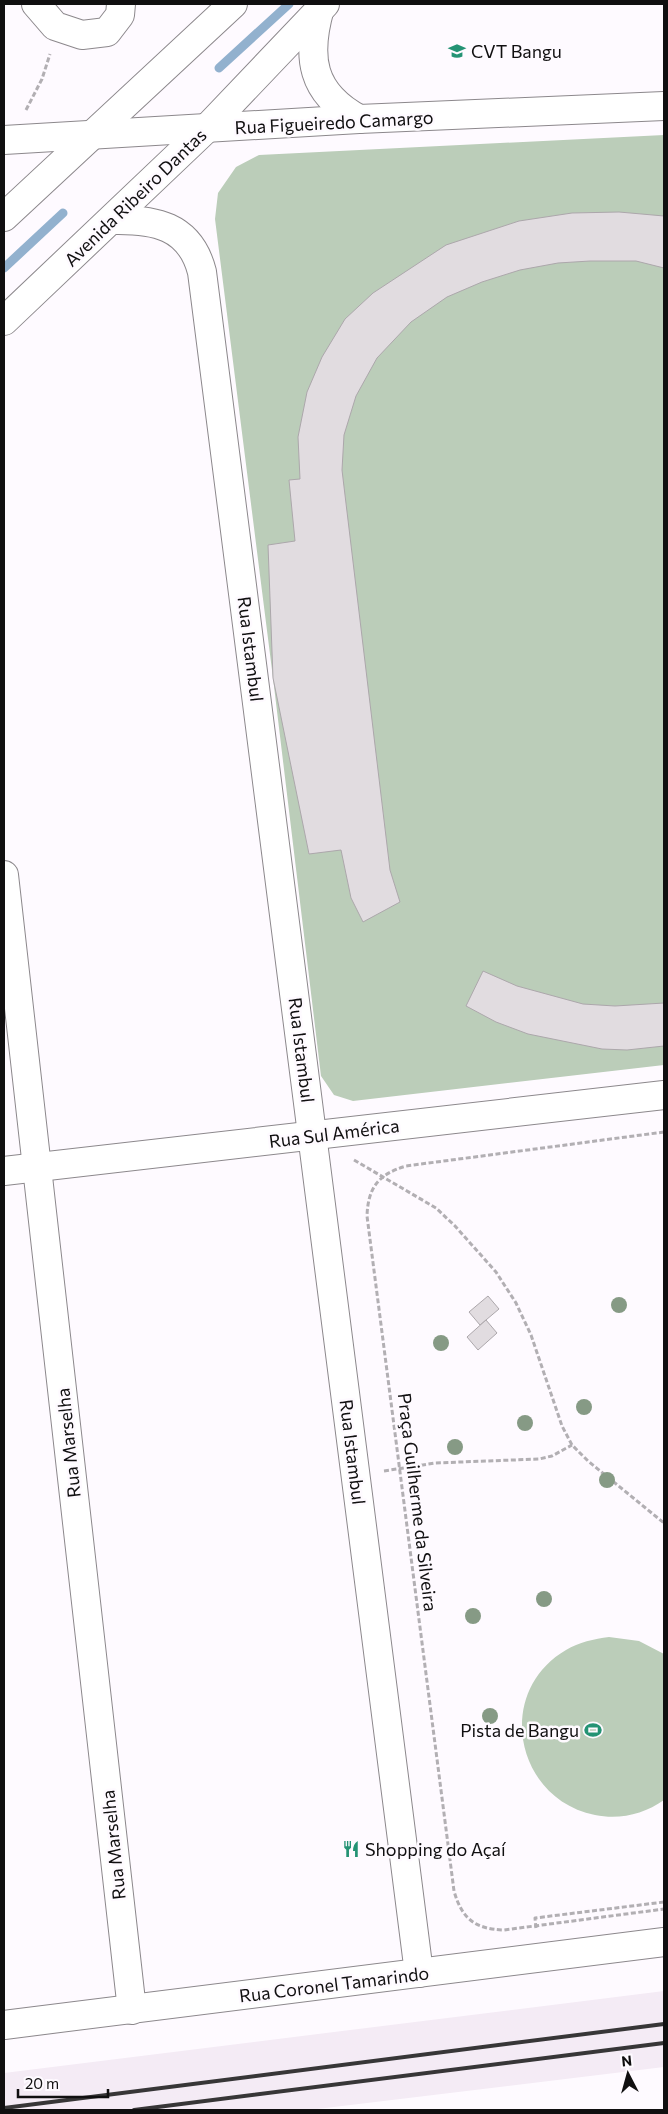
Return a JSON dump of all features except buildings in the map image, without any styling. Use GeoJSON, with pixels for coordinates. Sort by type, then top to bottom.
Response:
{"type":"FeatureCollection","features":[{"type":"Feature","properties":{"kind":"street"},"geometry":{"type":"LineString","coordinates":[[36,4],[55,26],[82,35],[108,32],[120,15],[122,4]]}},
{"type":"Feature","properties":{"kind":"street"},"geometry":{"type":"LineString","coordinates":[[4,217],[233,4]]}},
{"type":"Feature","properties":{"kind":"street"},"geometry":{"type":"LineString","coordinates":[[322,6],[314,40],[314,60],[317,77],[328,96],[346,112],[359,119]]}},
{"type":"Feature","properties":{"kind":"street","name":"Avenida Ribeiro Dantas"},"geometry":{"type":"LineString","coordinates":[[4,321],[206,129],[322,6]]}},
{"type":"Feature","properties":{"kind":"street","name":"Rua Figueiredo Camargo"},"geometry":{"type":"LineString","coordinates":[[6,140],[359,119],[664,106]]}},
{"type":"Feature","properties":{"kind":"street","name":"Rua Istambul"},"geometry":{"type":"LineString","coordinates":[[112,220],[152,222],[175,231],[196,252],[202,272],[419,1973]]}},
{"type":"Feature","properties":{"kind":"street","name":"Rua Marselha"},"geometry":{"type":"LineString","coordinates":[[4,875],[132,2010]]}},
{"type":"Feature","properties":{"kind":"street","name":"Rua Sul América"},"geometry":{"type":"LineString","coordinates":[[4,1171],[664,1095]]}},
{"type":"Feature","properties":{"kind":"street","name":"Rua Coronel Tamarindo"},"geometry":{"type":"LineString","coordinates":[[4,2025],[664,1942]]}},
{"type":"Feature","properties":{"kind":"path"},"geometry":{"type":"LineString","coordinates":[[6,140],[34,97],[42,79],[49,60],[55,26]]}},
{"type":"Feature","properties":{"kind":"path"},"geometry":{"type":"LineString","coordinates":[[382,1177],[392,1170],[406,1166],[664,1132]]}},
{"type":"Feature","properties":{"kind":"path"},"geometry":{"type":"LineString","coordinates":[[351,1158],[436,1208],[455,1226],[496,1272],[516,1303],[531,1336],[562,1426],[572,1445],[588,1462],[664,1524]]}},
{"type":"Feature","properties":{"kind":"path","name":"Praça Guilherme da Silveira"},"geometry":{"type":"LineString","coordinates":[[382,1177],[372,1188],[367,1202],[367,1216],[454,1891],[458,1904],[466,1916],[477,1924],[490,1929],[504,1930],[664,1909]]}},
{"type":"Feature","properties":{"kind":"path"},"geometry":{"type":"LineString","coordinates":[[356,1475],[435,1463],[539,1458],[552,1456],[572,1445]]}},
{"type":"Feature","properties":{"kind":"shaded area"},"geometry":{"type":"Polygon","coordinates":[[[664,1991],[664,2067],[309,2110],[4,2110],[4,2073],[664,1991]]]}},
{"type":"Feature","properties":{"kind":"green space"},"geometry":{"type":"Polygon","coordinates":[[[664,135],[664,1065],[353,1101],[334,1095],[321,1076],[215,219],[218,193],[236,167],[259,155],[664,135]]]}},
{"type":"Feature","properties":{"kind":"green space","name":"Pista de Bangu"},"geometry":{"type":"Polygon","coordinates":[[[609,1637],[639,1641],[664,1654],[664,1800],[640,1812],[614,1817],[595,1815],[568,1805],[547,1788],[532,1767],[524,1742],[522,1716],[529,1691],[543,1668],[571,1647],[587,1641],[609,1637]]]}},
{"type":"Feature","properties":{"kind":"waterway"},"geometry":{"type":"LineString","coordinates":[[219,68],[289,4]]}},
{"type":"Feature","properties":{"kind":"waterway"},"geometry":{"type":"LineString","coordinates":[[4,268],[63,213]]}},
{"type":"Feature","properties":{"kind":"railway"},"geometry":{"type":"LineString","coordinates":[[4,2108],[664,2024]]}},
{"type":"Feature","properties":{"kind":"railway"},"geometry":{"type":"LineString","coordinates":[[134,2110],[664,2043]]}},
{"type":"Feature","properties":{"kind":"place","name":"CVT Bangu"},"geometry":{"type":"Point","coordinates":[457,51]}},
{"type":"Feature","properties":{"kind":"place","name":"Pista de Bangu"},"geometry":{"type":"Point","coordinates":[593,1730]}},
{"type":"Feature","properties":{"kind":"place","name":"Shopping do Açaí"},"geometry":{"type":"Point","coordinates":[351,1849]}}]}
